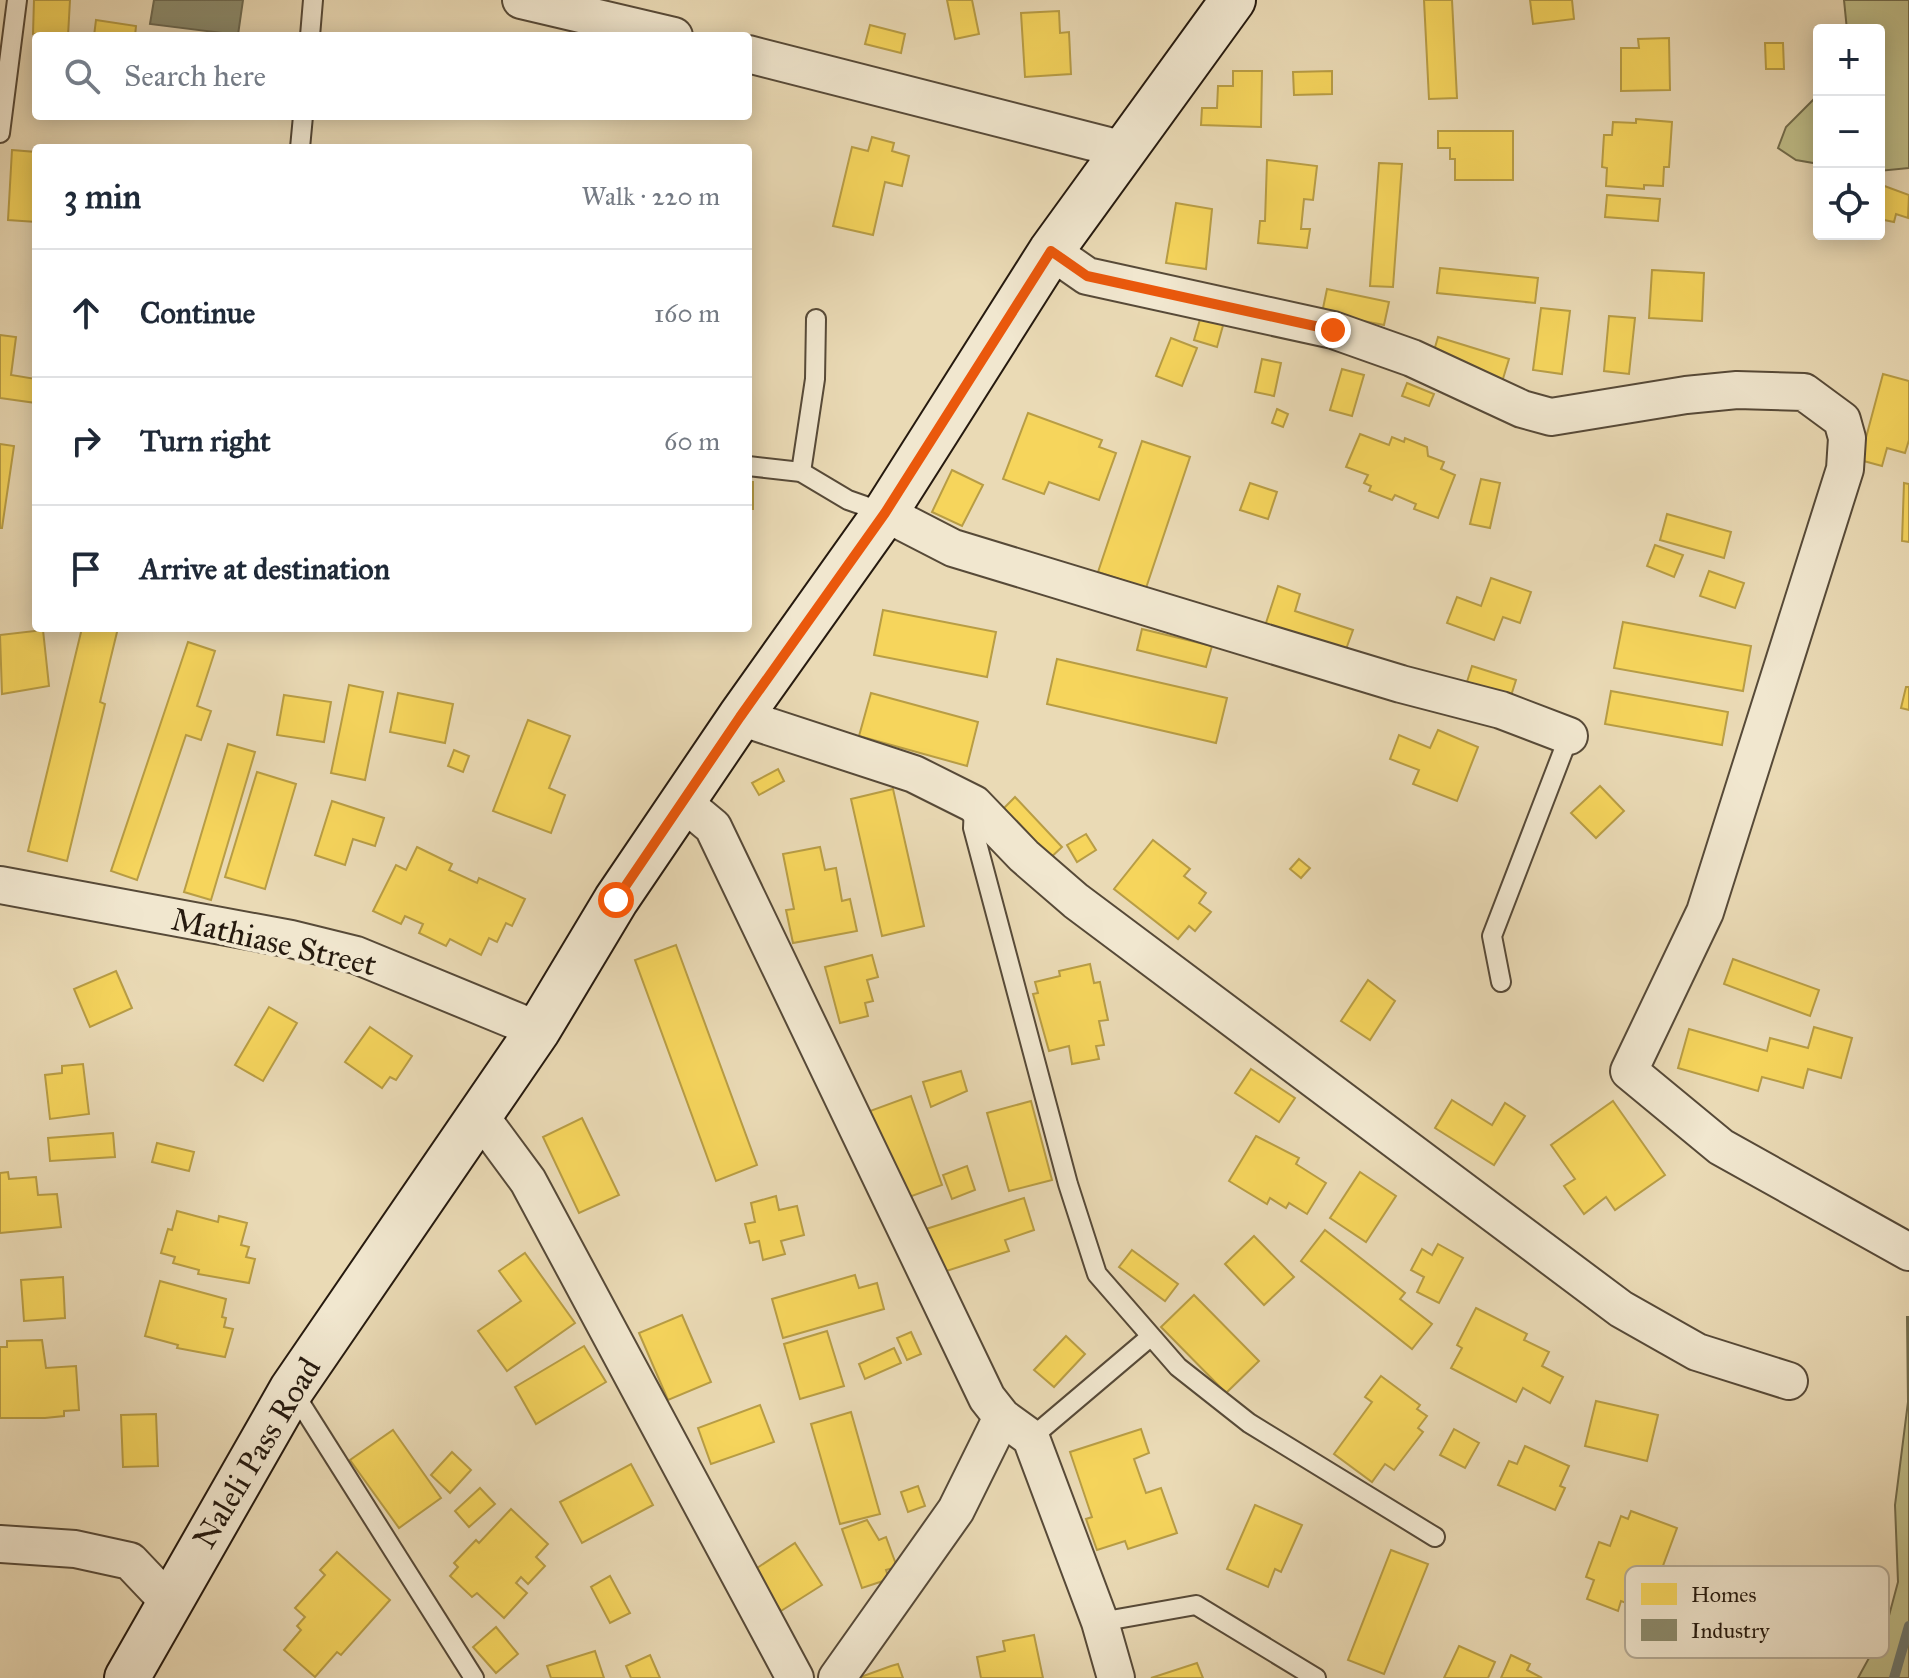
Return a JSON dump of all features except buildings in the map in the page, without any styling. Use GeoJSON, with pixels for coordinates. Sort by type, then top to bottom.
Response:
{"type":"FeatureCollection","features":[{"type":"Feature","properties":{"kind":"main road","name":"Naleli Pass Road"},"geometry":{"type":"LineString","coordinates":[[127,1678],[168,1601],[292,1389],[538,1030],[616,900],[740,717],[885,513],[1051,251],[1233,0]]}},
{"type":"Feature","properties":{"kind":"street"},"geometry":{"type":"LineString","coordinates":[[521,0],[657,32]]}},
{"type":"Feature","properties":{"kind":"street"},"geometry":{"type":"LineString","coordinates":[[752,55],[1124,150]]}},
{"type":"Feature","properties":{"kind":"street"},"geometry":{"type":"LineString","coordinates":[[1051,251],[1087,276],[1333,330],[1412,358],[1522,409],[1551,417],[1737,390],[1804,392],[1842,420],[1847,438],[1845,469],[1705,912],[1629,1071],[1721,1147],[1909,1252]]}},
{"type":"Feature","properties":{"kind":"street"},"geometry":{"type":"LineString","coordinates":[[885,513],[953,548],[1401,684],[1501,710],[1569,736]]}},
{"type":"Feature","properties":{"kind":"street"},"geometry":{"type":"LineString","coordinates":[[740,717],[914,774],[974,804],[1024,856],[1076,901],[1621,1309],[1697,1352],[1789,1381]]}},
{"type":"Feature","properties":{"kind":"street"},"geometry":{"type":"LineString","coordinates":[[683,802],[713,827],[987,1398],[1002,1417],[1031,1438],[1100,1622],[1116,1678]]}},
{"type":"Feature","properties":{"kind":"street","name":"Mathiase Street"},"geometry":{"type":"LineString","coordinates":[[0,885],[291,939],[356,955],[538,1030]]}},
{"type":"Feature","properties":{"kind":"street"},"geometry":{"type":"LineString","coordinates":[[480,1116],[528,1181],[795,1678]]}},
{"type":"Feature","properties":{"kind":"street"},"geometry":{"type":"LineString","coordinates":[[837,1678],[956,1510],[1002,1417]]}},
{"type":"Feature","properties":{"kind":"street"},"geometry":{"type":"LineString","coordinates":[[0,1544],[75,1549],[130,1561],[168,1601]]}},
{"type":"Feature","properties":{"kind":"lane"},"geometry":{"type":"LineString","coordinates":[[0,133],[17,0]]}},
{"type":"Feature","properties":{"kind":"lane"},"geometry":{"type":"LineString","coordinates":[[310,32],[313,0]]}},
{"type":"Feature","properties":{"kind":"lane"},"geometry":{"type":"LineString","coordinates":[[300,144],[303,120]]}},
{"type":"Feature","properties":{"kind":"lane"},"geometry":{"type":"LineString","coordinates":[[801,472],[815,379],[816,319]]}},
{"type":"Feature","properties":{"kind":"lane"},"geometry":{"type":"LineString","coordinates":[[752,466],[801,472],[848,500],[885,513]]}},
{"type":"Feature","properties":{"kind":"lane"},"geometry":{"type":"LineString","coordinates":[[1501,982],[1492,936],[1569,736]]}},
{"type":"Feature","properties":{"kind":"lane"},"geometry":{"type":"LineString","coordinates":[[974,804],[973,828],[1077,1214],[1097,1274],[1149,1338],[1178,1367],[1249,1423],[1435,1537]]}},
{"type":"Feature","properties":{"kind":"lane"},"geometry":{"type":"LineString","coordinates":[[1031,1438],[1149,1338]]}},
{"type":"Feature","properties":{"kind":"lane"},"geometry":{"type":"LineString","coordinates":[[292,1389],[474,1678]]}},
{"type":"Feature","properties":{"kind":"lane"},"geometry":{"type":"LineString","coordinates":[[1100,1622],[1196,1605],[1316,1678]]}},
{"type":"Feature","properties":{"kind":"shaded area"},"geometry":{"type":"Polygon","coordinates":[[[1844,0],[1909,0],[1909,168],[1885,170],[1885,24],[1846,24],[1844,0]]]}},
{"type":"Feature","properties":{"kind":"shaded area"},"geometry":{"type":"Polygon","coordinates":[[[1813,100],[1813,163],[1796,160],[1778,148],[1786,127],[1813,100]]]}},
{"type":"Feature","properties":{"kind":"shaded area"},"geometry":{"type":"Polygon","coordinates":[[[1909,1317],[1909,1678],[1858,1678],[1869,1658],[1889,1658],[1889,1616],[1898,1582],[1895,1505],[1908,1402],[1909,1317]]]}},
{"type":"Feature","properties":{"kind":"waterway"},"geometry":{"type":"LineString","coordinates":[[1894,1678],[1909,1626]]}},
{"type":"Feature","properties":{"kind":"route"},"geometry":{"type":"LineString","coordinates":[[616,900],[740,717],[885,513],[1051,251],[1087,276],[1333,330]]}}]}
